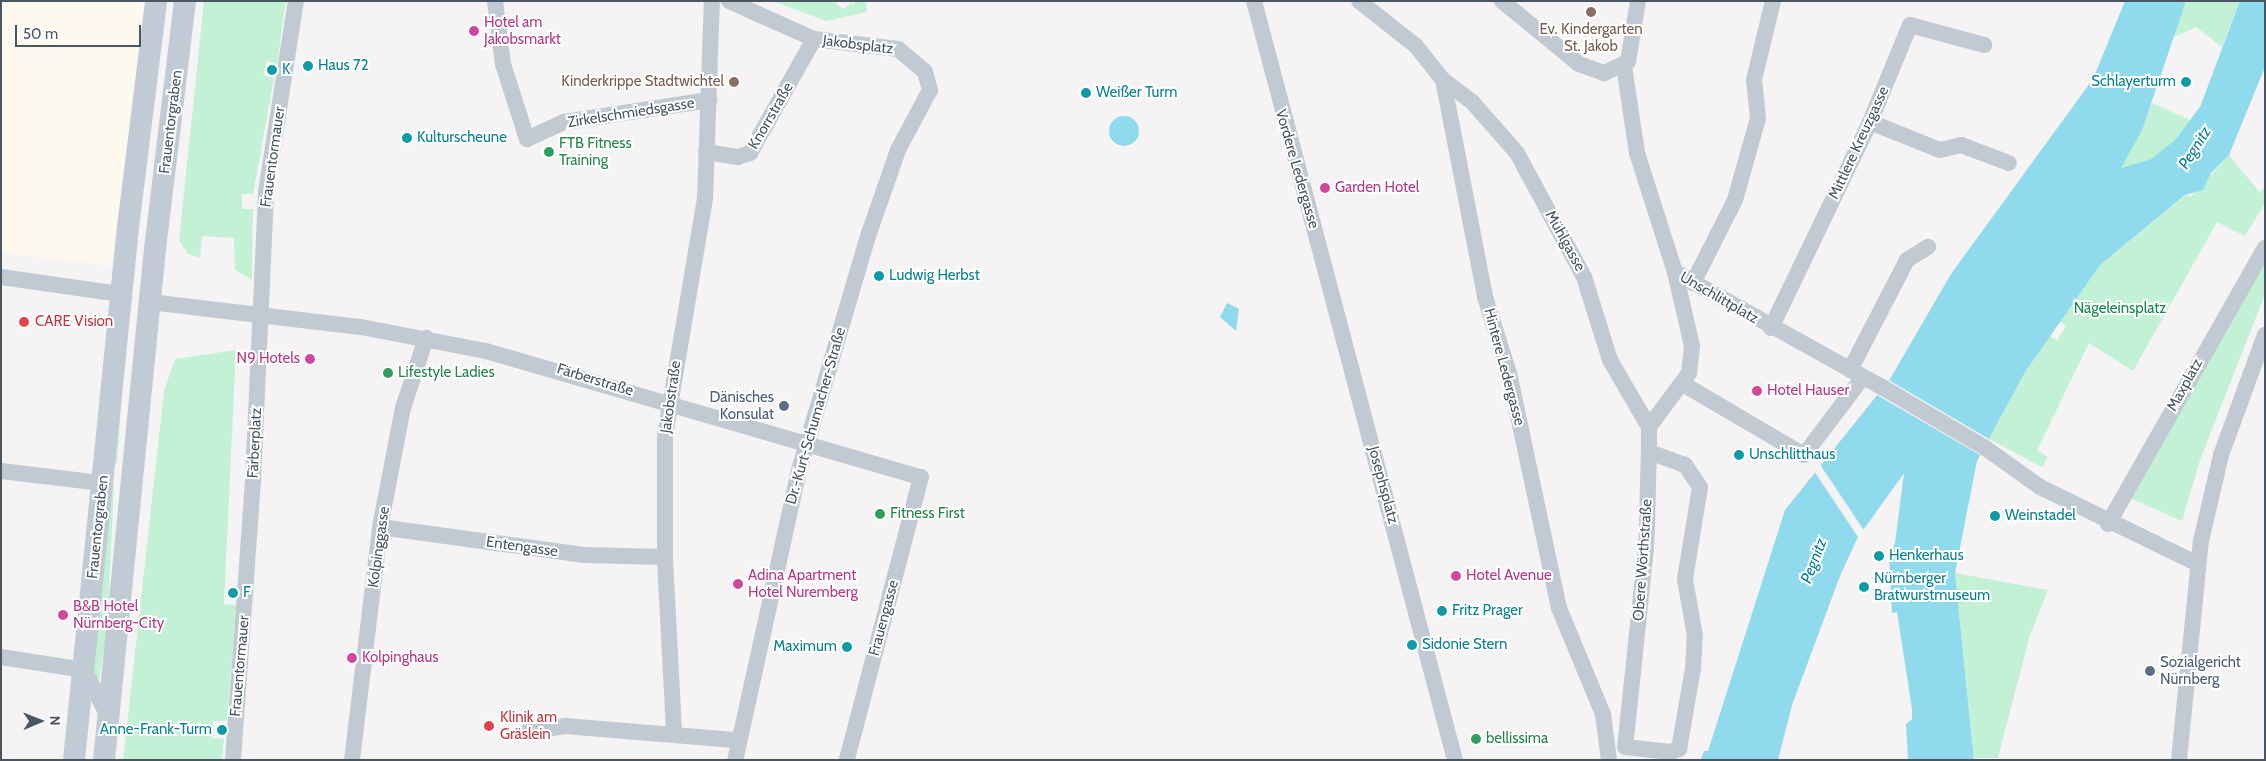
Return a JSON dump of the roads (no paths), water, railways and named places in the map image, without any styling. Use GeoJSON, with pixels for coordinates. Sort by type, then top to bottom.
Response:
{"type":"FeatureCollection","features":[{"type":"Feature","properties":{"kind":"main road","name":"Frauentorgraben"},"geometry":{"type":"LineString","coordinates":[[74,760],[121,294],[156,1]]}},
{"type":"Feature","properties":{"kind":"main road","name":"Frauentorgraben"},"geometry":{"type":"LineString","coordinates":[[104,760],[150,302],[185,1]]}},
{"type":"Feature","properties":{"kind":"main road"},"geometry":{"type":"LineString","coordinates":[[121,294],[150,302]]}},
{"type":"Feature","properties":{"kind":"street","name":"Frauentormauer"},"geometry":{"type":"LineString","coordinates":[[262,314],[266,192],[296,1]]}},
{"type":"Feature","properties":{"kind":"street","name":"Zirkelschmiedsgasse"},"geometry":{"type":"LineString","coordinates":[[495,1],[503,64],[527,139],[564,122],[709,100]]}},
{"type":"Feature","properties":{"kind":"street","name":"Jakobstraße"},"geometry":{"type":"LineString","coordinates":[[674,731],[665,557],[667,402],[706,198],[712,1]]}},
{"type":"Feature","properties":{"kind":"street","name":"Jakobsplatz"},"geometry":{"type":"LineString","coordinates":[[729,1],[814,39],[890,47],[906,53],[928,78],[926,102]]}},
{"type":"Feature","properties":{"kind":"street","name":"Vordere Ledergasse"},"geometry":{"type":"LineString","coordinates":[[1254,1],[1344,337]]}},
{"type":"Feature","properties":{"kind":"street","name":"Hintere Ledergasse"},"geometry":{"type":"LineString","coordinates":[[1359,1],[1416,46],[1443,80],[1485,297],[1508,373],[1559,608],[1602,714],[1609,760]]}},
{"type":"Feature","properties":{"kind":"street"},"geometry":{"type":"LineString","coordinates":[[1502,1],[1589,70],[1604,74],[1624,66]]}},
{"type":"Feature","properties":{"kind":"street"},"geometry":{"type":"LineString","coordinates":[[1638,1],[1634,41],[1624,66],[1637,153],[1675,272]]}},
{"type":"Feature","properties":{"kind":"street"},"geometry":{"type":"LineString","coordinates":[[1693,283],[1738,191],[1758,118],[1754,80],[1773,1]]}},
{"type":"Feature","properties":{"kind":"street","name":"Mittlere Kreuzgasse"},"geometry":{"type":"LineString","coordinates":[[1771,328],[1870,122],[1910,24],[1984,45]]}},
{"type":"Feature","properties":{"kind":"street","name":"Knorrstraße"},"geometry":{"type":"LineString","coordinates":[[706,152],[738,157],[750,153],[814,39]]}},
{"type":"Feature","properties":{"kind":"street","name":"Mühlgasse"},"geometry":{"type":"LineString","coordinates":[[1443,80],[1473,103],[1516,153],[1584,277],[1610,360],[1649,427]]}},
{"type":"Feature","properties":{"kind":"street","name":"Dr.-Kurt-Schumacher-Straße"},"geometry":{"type":"LineString","coordinates":[[735,760],[737,740],[807,443],[868,236],[898,150],[926,102]]}},
{"type":"Feature","properties":{"kind":"street"},"geometry":{"type":"LineString","coordinates":[[1870,122],[1940,150],[1961,145],[2009,163]]}},
{"type":"Feature","properties":{"kind":"street"},"geometry":{"type":"LineString","coordinates":[[1649,427],[1682,384],[1804,455],[1856,373],[1907,260],[1928,248]]}},
{"type":"Feature","properties":{"kind":"street","name":"Maxplatz"},"geometry":{"type":"LineString","coordinates":[[2108,524],[2265,248]]}},
{"type":"Feature","properties":{"kind":"street","name":"Unschlittplatz"},"geometry":{"type":"LineString","coordinates":[[1675,272],[1771,328],[1882,387],[1984,447],[2040,487],[2108,524]]}},
{"type":"Feature","properties":{"kind":"street","name":"Unschlittplatz"},"geometry":{"type":"LineString","coordinates":[[1675,272],[1692,346],[1689,373],[1682,384]]}},
{"type":"Feature","properties":{"kind":"street"},"geometry":{"type":"LineString","coordinates":[[1,277],[121,294]]}},
{"type":"Feature","properties":{"kind":"street","name":"Färberstraße"},"geometry":{"type":"LineString","coordinates":[[150,302],[262,314],[426,338],[544,365],[921,476]]}},
{"type":"Feature","properties":{"kind":"street","name":"Färberplatz"},"geometry":{"type":"LineString","coordinates":[[248,572],[262,314]]}},
{"type":"Feature","properties":{"kind":"street"},"geometry":{"type":"LineString","coordinates":[[2179,760],[2192,607],[2198,564],[2221,455],[2265,335]]}},
{"type":"Feature","properties":{"kind":"street","name":"Josephsplatz"},"geometry":{"type":"LineString","coordinates":[[1344,337],[1455,760]]}},
{"type":"Feature","properties":{"kind":"street","name":"Kolpinggasse"},"geometry":{"type":"LineString","coordinates":[[352,760],[380,527],[403,408],[426,338]]}},
{"type":"Feature","properties":{"kind":"street","name":"Obere Wörthstraße"},"geometry":{"type":"LineString","coordinates":[[1649,427],[1646,548],[1625,747],[1671,752],[1679,749],[1693,669],[1694,636],[1685,578],[1700,487],[1685,465],[1649,452]]}},
{"type":"Feature","properties":{"kind":"street"},"geometry":{"type":"LineString","coordinates":[[1,471],[102,483]]}},
{"type":"Feature","properties":{"kind":"street","name":"Frauengasse"},"geometry":{"type":"LineString","coordinates":[[847,760],[921,476]]}},
{"type":"Feature","properties":{"kind":"street"},"geometry":{"type":"LineString","coordinates":[[2108,524],[2198,564]]}},
{"type":"Feature","properties":{"kind":"street","name":"Entengasse"},"geometry":{"type":"LineString","coordinates":[[380,527],[584,555],[665,557]]}},
{"type":"Feature","properties":{"kind":"street","name":"Frauentormauer"},"geometry":{"type":"LineString","coordinates":[[233,760],[248,572]]}},
{"type":"Feature","properties":{"kind":"street"},"geometry":{"type":"LineString","coordinates":[[1,657],[84,670],[108,716]]}},
{"type":"Feature","properties":{"kind":"street"},"geometry":{"type":"LineString","coordinates":[[524,733],[565,726],[674,731],[737,740]]}},
{"type":"Feature","properties":{"kind":"water","name":"Pegnitz"},"geometry":{"type":"Polygon","coordinates":[[[2125,1],[2186,1],[2142,130],[2121,168],[2151,159],[2175,140],[2200,107],[2240,1],[2265,1],[2265,67],[2229,155],[2211,173],[2203,190],[2185,195],[2100,265],[2025,372],[1977,461],[1955,573],[1974,760],[1908,759],[1906,724],[1912,719],[1912,709],[1897,612],[1892,613],[1889,556],[1895,543],[1904,473],[1857,539],[1840,576],[1792,705],[1778,760],[1701,760],[1704,751],[1708,751],[1785,510],[1890,379],[1951,274],[2093,79],[2125,1]]]}},
{"type":"Feature","properties":{"kind":"water"},"geometry":{"type":"Polygon","coordinates":[[[1124,116],[1135,120],[1139,131],[1135,142],[1124,146],[1113,142],[1109,131],[1113,120],[1124,116]]]}},
{"type":"Feature","properties":{"kind":"water"},"geometry":{"type":"Polygon","coordinates":[[[1227,303],[1239,309],[1236,331],[1220,317],[1227,303]]]}},
{"type":"Feature","properties":{"kind":"place","name":"Ev. Kindergarten St. Jakob"},"geometry":{"type":"Point","coordinates":[1591,12]}},
{"type":"Feature","properties":{"kind":"place","name":"Hotel am Jakobsmarkt"},"geometry":{"type":"Point","coordinates":[474,31]}},
{"type":"Feature","properties":{"kind":"place","name":"Haus 72"},"geometry":{"type":"Point","coordinates":[308,66]}},
{"type":"Feature","properties":{"kind":"place","name":"K"},"geometry":{"type":"Point","coordinates":[272,70]}},
{"type":"Feature","properties":{"kind":"place","name":"Kinderkrippe Stadtwichtel"},"geometry":{"type":"Point","coordinates":[734,82]}},
{"type":"Feature","properties":{"kind":"place","name":"Schlayerturm"},"geometry":{"type":"Point","coordinates":[2186,82]}},
{"type":"Feature","properties":{"kind":"place","name":"Weißer Turm"},"geometry":{"type":"Point","coordinates":[1086,93]}},
{"type":"Feature","properties":{"kind":"place","name":"Kulturscheune"},"geometry":{"type":"Point","coordinates":[407,138]}},
{"type":"Feature","properties":{"kind":"place","name":"FTB Fitness Training"},"geometry":{"type":"Point","coordinates":[549,152]}},
{"type":"Feature","properties":{"kind":"place","name":"Garden Hotel"},"geometry":{"type":"Point","coordinates":[1325,188]}},
{"type":"Feature","properties":{"kind":"place","name":"Ludwig Herbst"},"geometry":{"type":"Point","coordinates":[879,276]}},
{"type":"Feature","properties":{"kind":"place","name":"CARE Vision"},"geometry":{"type":"Point","coordinates":[24,322]}},
{"type":"Feature","properties":{"kind":"place","name":"N9 Hotels"},"geometry":{"type":"Point","coordinates":[310,359]}},
{"type":"Feature","properties":{"kind":"place","name":"Lifestyle Ladies"},"geometry":{"type":"Point","coordinates":[388,373]}},
{"type":"Feature","properties":{"kind":"place","name":"Hotel Hauser"},"geometry":{"type":"Point","coordinates":[1757,391]}},
{"type":"Feature","properties":{"kind":"place","name":"Dänisches Konsulat"},"geometry":{"type":"Point","coordinates":[784,406]}},
{"type":"Feature","properties":{"kind":"place","name":"Unschlitthaus"},"geometry":{"type":"Point","coordinates":[1739,455]}},
{"type":"Feature","properties":{"kind":"place","name":"Fitness First"},"geometry":{"type":"Point","coordinates":[880,514]}},
{"type":"Feature","properties":{"kind":"place","name":"Weinstadel"},"geometry":{"type":"Point","coordinates":[1995,516]}},
{"type":"Feature","properties":{"kind":"place","name":"Henkerhaus"},"geometry":{"type":"Point","coordinates":[1879,556]}},
{"type":"Feature","properties":{"kind":"place","name":"Hotel Avenue"},"geometry":{"type":"Point","coordinates":[1456,576]}},
{"type":"Feature","properties":{"kind":"place","name":"Adina Apartment Hotel Nuremberg"},"geometry":{"type":"Point","coordinates":[738,584]}},
{"type":"Feature","properties":{"kind":"place","name":"Nürnberger Bratwurstmuseum"},"geometry":{"type":"Point","coordinates":[1864,587]}},
{"type":"Feature","properties":{"kind":"place","name":"F"},"geometry":{"type":"Point","coordinates":[233,593]}},
{"type":"Feature","properties":{"kind":"place","name":"Fritz Prager"},"geometry":{"type":"Point","coordinates":[1442,611]}},
{"type":"Feature","properties":{"kind":"place","name":"B&B Hotel Nürnberg-City"},"geometry":{"type":"Point","coordinates":[63,615]}},
{"type":"Feature","properties":{"kind":"place","name":"Sidonie Stern"},"geometry":{"type":"Point","coordinates":[1412,645]}},
{"type":"Feature","properties":{"kind":"place","name":"Maximum"},"geometry":{"type":"Point","coordinates":[847,647]}},
{"type":"Feature","properties":{"kind":"place","name":"Kolpinghaus"},"geometry":{"type":"Point","coordinates":[352,658]}},
{"type":"Feature","properties":{"kind":"place","name":"Sozialgericht Nürnberg"},"geometry":{"type":"Point","coordinates":[2150,671]}},
{"type":"Feature","properties":{"kind":"place","name":"Klinik am Gräslein"},"geometry":{"type":"Point","coordinates":[489,726]}},
{"type":"Feature","properties":{"kind":"place","name":"Anne-Frank-Turm"},"geometry":{"type":"Point","coordinates":[222,730]}},
{"type":"Feature","properties":{"kind":"place","name":"bellissima"},"geometry":{"type":"Point","coordinates":[1476,739]}},
{"type":"Feature","properties":{"kind":"park label","name":"Nägeleinsplatz"},"geometry":{"type":"Point","coordinates":[2120,309]}}]}
